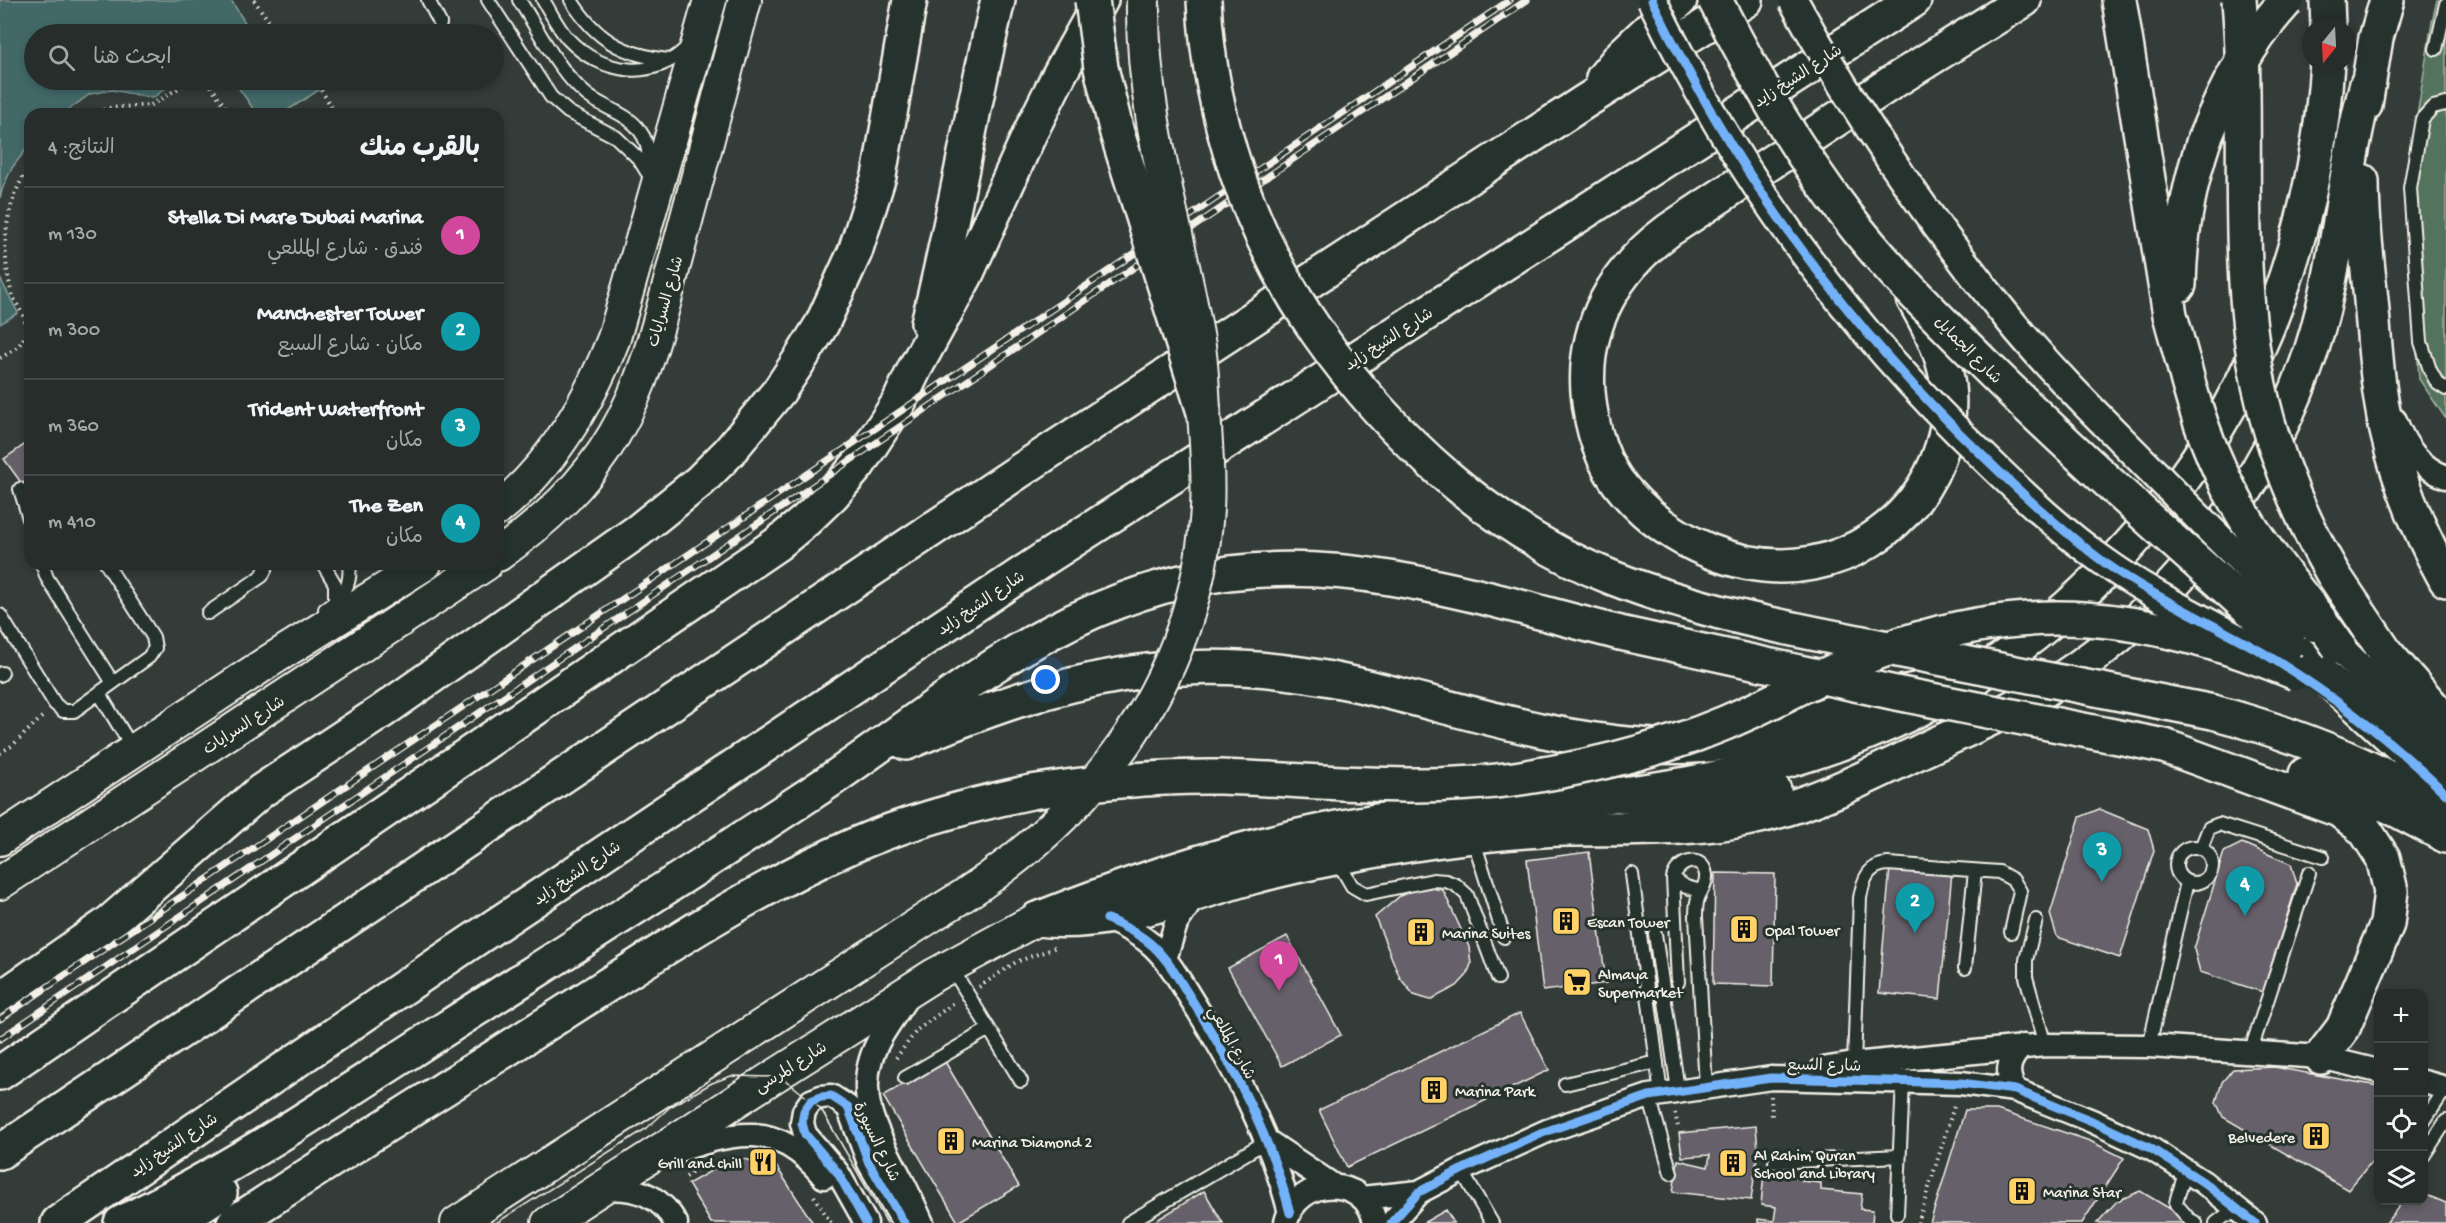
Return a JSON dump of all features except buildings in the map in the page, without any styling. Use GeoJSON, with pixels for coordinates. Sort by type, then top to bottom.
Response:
{"type":"FeatureCollection","features":[{"type":"Feature","properties":{"kind":"main road","name":"شارع السرايات"},"geometry":{"type":"LineString","coordinates":[[504,551],[528,534],[561,504],[589,472],[614,435],[634,397],[661,315],[745,0]]}},
{"type":"Feature","properties":{"kind":"main road"},"geometry":{"type":"LineString","coordinates":[[0,999],[109,923],[261,791],[381,712],[638,531],[693,487],[728,453],[773,399],[801,358],[826,315],[855,252],[879,176],[910,0]]}},
{"type":"Feature","properties":{"kind":"main road"},"geometry":{"type":"LineString","coordinates":[[915,368],[941,268],[998,0]]}},
{"type":"Feature","properties":{"kind":"main road"},"geometry":{"type":"LineString","coordinates":[[1092,0],[1101,68],[1117,133],[1204,412]]}},
{"type":"Feature","properties":{"kind":"main road"},"geometry":{"type":"LineString","coordinates":[[0,1073],[777,544],[813,513],[858,465],[899,402],[915,368],[961,286],[1009,177],[1059,75],[1101,0]]}},
{"type":"Feature","properties":{"kind":"main road"},"geometry":{"type":"LineString","coordinates":[[457,1223],[999,873],[1058,822],[1110,765],[1153,700],[1179,640],[1197,577],[1207,511],[1208,445],[1204,387],[1197,336],[1154,128],[1146,68],[1143,0]]}},
{"type":"Feature","properties":{"kind":"main road"},"geometry":{"type":"LineString","coordinates":[[1204,0],[1208,43],[1220,114],[1246,197],[1284,279],[1332,354],[1390,423],[1456,484],[1492,511],[1559,552],[1610,577],[1699,607],[1796,630],[2213,712],[2262,725],[2327,749],[2399,783],[2446,812]]}},
{"type":"Feature","properties":{"kind":"main road"},"geometry":{"type":"LineString","coordinates":[[1584,102],[1622,55],[1680,0]]}},
{"type":"Feature","properties":{"kind":"main road","name":"شارع الجمايل"},"geometry":{"type":"LineString","coordinates":[[1715,0],[1769,99],[1819,179],[1869,244],[1908,289],[2059,439],[2292,658],[2446,787]]}},
{"type":"Feature","properties":{"kind":"main road"},"geometry":{"type":"LineString","coordinates":[[0,1152],[1021,470],[1584,102],[1746,0]]}},
{"type":"Feature","properties":{"kind":"main road","name":"شارع الشيخ زايد"},"geometry":{"type":"LineString","coordinates":[[58,1223],[454,953],[1035,566],[1914,0]]}},
{"type":"Feature","properties":{"kind":"main road"},"geometry":{"type":"LineString","coordinates":[[1908,289],[1931,330],[1944,367],[1948,405],[1943,444],[1929,481],[1905,512],[1875,537],[1840,556],[1812,564],[1751,563],[1694,545],[1668,530],[1645,512],[1625,491],[1609,466],[1597,439],[1590,410],[1588,381],[1590,351],[1597,322],[1609,295],[1625,270],[1645,248],[1892,83],[2024,0]]}},
{"type":"Feature","properties":{"kind":"main road"},"geometry":{"type":"LineString","coordinates":[[2119,0],[2170,315],[2193,401],[2209,448],[2236,503],[2339,647]]}},
{"type":"Feature","properties":{"kind":"main road"},"geometry":{"type":"LineString","coordinates":[[2238,0],[2247,295],[2259,384],[2272,434],[2292,492],[2313,539],[2333,574],[2386,653],[2446,722]]}},
{"type":"Feature","properties":{"kind":"main road"},"geometry":{"type":"LineString","coordinates":[[2183,362],[2179,259],[2187,199],[2194,169],[2229,84],[2260,32],[2287,0]]}},
{"type":"Feature","properties":{"kind":"main road"},"geometry":{"type":"LineString","coordinates":[[2327,0],[2328,18]]}},
{"type":"Feature","properties":{"kind":"main road"},"geometry":{"type":"LineString","coordinates":[[1037,919],[1072,922],[1107,919],[1254,877],[1409,845],[1472,836],[1518,831],[1648,829],[1717,824],[1751,818],[1849,787],[2010,709],[2055,683],[2097,654],[2136,622],[2172,586],[2206,548],[2263,463],[2305,369],[2316,337],[2333,271],[2354,135],[2387,0]]}},
{"type":"Feature","properties":{"kind":"main road"},"geometry":{"type":"LineString","coordinates":[[504,503],[534,475],[559,444],[600,375],[614,338],[707,14]]}},
{"type":"Feature","properties":{"kind":"main road"},"geometry":{"type":"LineString","coordinates":[[1037,919],[1145,879],[1300,836],[1418,815],[1620,795],[1707,780],[1830,748],[1904,718],[1973,680],[2038,634],[2096,581],[2177,488],[2224,418],[2243,381],[2276,304],[2302,225],[2320,143],[2326,72]]}},
{"type":"Feature","properties":{"kind":"main road"},"geometry":{"type":"LineString","coordinates":[[2367,84],[2362,154],[2363,212],[2378,373],[2387,430],[2399,474],[2420,528],[2446,580]]}},
{"type":"Feature","properties":{"kind":"main road"},"geometry":{"type":"LineString","coordinates":[[121,1223],[178,1194],[240,1158],[407,1053],[817,790],[910,722],[1018,649],[1051,630],[1119,600],[1191,580],[1236,572],[1302,568],[1376,574],[1620,633],[1891,692],[2164,746],[2221,752],[2320,778],[2390,806],[2446,836]]}},
{"type":"Feature","properties":{"kind":"main road"},"geometry":{"type":"LineString","coordinates":[[1,838],[271,660],[349,603],[412,570]]}},
{"type":"Feature","properties":{"kind":"main road","name":"شارع السرايات"},"geometry":{"type":"LineString","coordinates":[[0,883],[477,570]]}},
{"type":"Feature","properties":{"kind":"main road"},"geometry":{"type":"LineString","coordinates":[[349,603],[381,632]]}},
{"type":"Feature","properties":{"kind":"main road"},"geometry":{"type":"LineString","coordinates":[[234,1223],[594,994],[731,910],[812,865],[897,829],[975,805],[1031,792],[1112,781],[1170,777],[1423,786],[1478,783],[1541,775],[1634,754],[1694,735],[1753,711],[1814,678],[1878,652],[1970,625],[2015,619],[2096,618],[2153,627],[2231,648],[2292,658]]}},
{"type":"Feature","properties":{"kind":"main road"},"geometry":{"type":"LineString","coordinates":[[817,790],[906,743],[1000,706],[1097,677],[1171,667],[1208,666],[1282,671],[1349,683],[1563,735],[1640,745],[1674,746],[1719,743],[1774,732],[1865,702],[1914,690],[1973,680]]}},
{"type":"Feature","properties":{"kind":"main road"},"geometry":{"type":"LineString","coordinates":[[2164,746],[2338,810],[2365,830],[2383,858],[2391,891],[2387,924],[2343,1028],[2321,1057]]}},
{"type":"Feature","properties":{"kind":"main road"},"geometry":{"type":"LineString","coordinates":[[1620,795],[1671,800],[1735,798],[1885,768]]}},
{"type":"Feature","properties":{"kind":"main road","name":"شارع المرسى"},"geometry":{"type":"LineString","coordinates":[[548,1223],[604,1189],[773,1077],[950,966],[1037,919]]}},
{"type":"Feature","properties":{"kind":"main road"},"geometry":{"type":"LineString","coordinates":[[174,1223],[296,1143],[371,1085],[407,1053]]}},
{"type":"Feature","properties":{"kind":"street"},"geometry":{"type":"LineString","coordinates":[[1652,0],[1692,78],[1757,187],[1832,290],[1914,387],[2005,477],[2105,562],[2133,582],[2292,658],[2391,743],[2446,794]]}},
{"type":"Feature","properties":{"kind":"street"},"geometry":{"type":"LineString","coordinates":[[1793,0],[1839,81],[1894,166],[2008,319],[2080,398],[2241,560],[2339,647],[2446,755]]}},
{"type":"Feature","properties":{"kind":"street"},"geometry":{"type":"LineString","coordinates":[[2378,373],[2405,443],[2418,460],[2435,473],[2446,477]]}},
{"type":"Feature","properties":{"kind":"street"},"geometry":{"type":"LineString","coordinates":[[1165,959],[1176,924],[1196,894]]}},
{"type":"Feature","properties":{"kind":"street","name":"شارع المللعي"},"geometry":{"type":"LineString","coordinates":[[1107,919],[1139,935],[1165,959],[1223,1050],[1276,1164],[1288,1218]]}},
{"type":"Feature","properties":{"kind":"street","name":"شارع السيورة"},"geometry":{"type":"LineString","coordinates":[[911,991],[871,1059],[867,1082],[867,1102],[872,1123],[922,1223]]}},
{"type":"Feature","properties":{"kind":"street"},"geometry":{"type":"LineString","coordinates":[[1771,1078],[1854,1064],[2045,1045],[2148,1046],[2321,1057],[2374,1070]]}},
{"type":"Feature","properties":{"kind":"street"},"geometry":{"type":"LineString","coordinates":[[2015,1090],[2010,1081],[2010,1061],[2023,1046]]}},
{"type":"Feature","properties":{"kind":"street","name":"شارع السبع"},"geometry":{"type":"LineString","coordinates":[[1390,1223],[1419,1192],[1547,1131],[1663,1094],[1771,1078],[1961,1083],[2015,1090],[2092,1121],[2150,1148],[2184,1169],[2249,1218]]}},
{"type":"Feature","properties":{"kind":"street"},"geometry":{"type":"LineString","coordinates":[[2428,1083],[2446,1088]]}},
{"type":"Feature","properties":{"kind":"street","name":"شارع السيورة"},"geometry":{"type":"LineString","coordinates":[[866,1223],[838,1173],[805,1134],[802,1123],[804,1111],[811,1101],[820,1096],[831,1096],[848,1107],[869,1163],[904,1223]]}},
{"type":"Feature","properties":{"kind":"street"},"geometry":{"type":"LineString","coordinates":[[643,1162],[719,1137],[741,1134],[778,1140],[794,1148],[811,1161],[828,1181],[855,1223]]}},
{"type":"Feature","properties":{"kind":"street"},"geometry":{"type":"LineString","coordinates":[[1267,1141],[1334,1186]]}},
{"type":"Feature","properties":{"kind":"street"},"geometry":{"type":"LineString","coordinates":[[1288,1218],[1297,1201],[1308,1192],[1320,1187],[1334,1186],[1344,1188],[1362,1198],[1369,1207],[1375,1223]]}},
{"type":"Feature","properties":{"kind":"street"},"geometry":{"type":"LineString","coordinates":[[604,1189],[622,1187],[639,1191],[656,1199],[671,1214],[676,1223]]}},
{"type":"Feature","properties":{"kind":"street","name":"شارع السبع"},"geometry":{"type":"LineString","coordinates":[[1362,1198],[1419,1192]]}},
{"type":"Feature","properties":{"kind":"lane"},"geometry":{"type":"LineString","coordinates":[[428,0],[440,24]]}},
{"type":"Feature","properties":{"kind":"lane"},"geometry":{"type":"LineString","coordinates":[[519,0],[572,80],[586,95],[632,122],[641,131],[647,145],[649,160],[639,216],[638,257]]}},
{"type":"Feature","properties":{"kind":"lane"},"geometry":{"type":"LineString","coordinates":[[543,0],[566,37],[583,53],[604,65],[627,71],[650,69],[670,60],[689,46],[707,14]]}},
{"type":"Feature","properties":{"kind":"lane"},"geometry":{"type":"LineString","coordinates":[[571,0],[584,21],[602,37],[623,50],[647,57],[670,60]]}},
{"type":"Feature","properties":{"kind":"lane"},"geometry":{"type":"LineString","coordinates":[[2436,49],[2446,4]]}},
{"type":"Feature","properties":{"kind":"lane"},"geometry":{"type":"LineString","coordinates":[[488,6],[500,24]]}},
{"type":"Feature","properties":{"kind":"lane"},"geometry":{"type":"LineString","coordinates":[[504,29],[551,97],[568,112],[616,137],[639,159],[647,172]]}},
{"type":"Feature","properties":{"kind":"lane"},"geometry":{"type":"LineString","coordinates":[[2446,104],[2433,107],[2422,119],[2410,188],[2421,342],[2430,370],[2437,382],[2446,389]]}},
{"type":"Feature","properties":{"kind":"lane"},"geometry":{"type":"LineString","coordinates":[[20,489],[24,502]]}},
{"type":"Feature","properties":{"kind":"lane"},"geometry":{"type":"LineString","coordinates":[[44,570],[113,683]]}},
{"type":"Feature","properties":{"kind":"lane"},"geometry":{"type":"LineString","coordinates":[[0,615],[56,704],[63,711],[74,711],[149,657],[155,648],[155,642],[110,570]]}},
{"type":"Feature","properties":{"kind":"lane"},"geometry":{"type":"LineString","coordinates":[[208,613],[262,576],[265,570]]}},
{"type":"Feature","properties":{"kind":"lane"},"geometry":{"type":"LineString","coordinates":[[327,570],[349,603]]}},
{"type":"Feature","properties":{"kind":"lane"},"geometry":{"type":"LineString","coordinates":[[349,570],[349,584],[344,594],[349,603]]}},
{"type":"Feature","properties":{"kind":"lane"},"geometry":{"type":"LineString","coordinates":[[317,614],[349,603]]}},
{"type":"Feature","properties":{"kind":"lane"},"geometry":{"type":"LineString","coordinates":[[271,660],[298,628]]}},
{"type":"Feature","properties":{"kind":"lane"},"geometry":{"type":"LineString","coordinates":[[99,693],[134,749]]}},
{"type":"Feature","properties":{"kind":"lane"},"geometry":{"type":"LineString","coordinates":[[2201,848],[2209,828],[2219,824],[2323,857]]}},
{"type":"Feature","properties":{"kind":"lane"},"geometry":{"type":"LineString","coordinates":[[1472,836],[1504,937]]}},
{"type":"Feature","properties":{"kind":"lane"},"geometry":{"type":"LineString","coordinates":[[2187,848],[2201,848],[2211,858],[2211,872],[2201,882],[2187,882],[2177,872],[2177,858],[2187,848]]}},
{"type":"Feature","properties":{"kind":"lane"},"geometry":{"type":"LineString","coordinates":[[1337,859],[1352,886],[1366,894],[1433,880],[1456,885],[1467,895],[1498,978]]}},
{"type":"Feature","properties":{"kind":"lane"},"geometry":{"type":"LineString","coordinates":[[1678,982],[1673,878],[1676,870],[1684,863],[1694,862],[1699,864],[1706,873],[1706,880],[1696,907],[1706,1086]]}},
{"type":"Feature","properties":{"kind":"lane"},"geometry":{"type":"LineString","coordinates":[[1854,1064],[1860,898],[1868,873],[1874,867],[1888,864],[1999,872],[2017,886],[2019,900],[2011,932]]}},
{"type":"Feature","properties":{"kind":"lane"},"geometry":{"type":"LineString","coordinates":[[1965,968],[1976,871]]}},
{"type":"Feature","properties":{"kind":"lane"},"geometry":{"type":"LineString","coordinates":[[2250,1053],[2309,873]]}},
{"type":"Feature","properties":{"kind":"lane"},"geometry":{"type":"LineString","coordinates":[[1632,874],[1663,1094]]}},
{"type":"Feature","properties":{"kind":"lane"},"geometry":{"type":"LineString","coordinates":[[1673,878],[1686,887],[1701,891]]}},
{"type":"Feature","properties":{"kind":"lane"},"geometry":{"type":"LineString","coordinates":[[2148,1046],[2187,882]]}},
{"type":"Feature","properties":{"kind":"lane"},"geometry":{"type":"LineString","coordinates":[[2036,920],[2026,960],[2026,977],[2045,1045]]}},
{"type":"Feature","properties":{"kind":"lane"},"geometry":{"type":"LineString","coordinates":[[1655,934],[1663,1094],[1671,1173]]}},
{"type":"Feature","properties":{"kind":"lane"},"geometry":{"type":"LineString","coordinates":[[950,966],[1021,1081]]}},
{"type":"Feature","properties":{"kind":"lane"},"geometry":{"type":"LineString","coordinates":[[904,1078],[989,1029]]}},
{"type":"Feature","properties":{"kind":"lane"},"geometry":{"type":"LineString","coordinates":[[1565,1084],[1657,1062]]}},
{"type":"Feature","properties":{"kind":"lane"},"geometry":{"type":"LineString","coordinates":[[1897,1214],[1903,1081]]}},
{"type":"Feature","properties":{"kind":"lane"},"geometry":{"type":"LineString","coordinates":[[2428,1115],[2446,1088]]}},
{"type":"Feature","properties":{"kind":"lane"},"geometry":{"type":"LineString","coordinates":[[2427,1151],[2446,1121]]}},
{"type":"Feature","properties":{"kind":"lane"},"geometry":{"type":"LineString","coordinates":[[1128,1223],[1267,1141]]}},
{"type":"Feature","properties":{"kind":"lane"},"geometry":{"type":"LineString","coordinates":[[1776,1162],[1899,1156]]}},
{"type":"Feature","properties":{"kind":"lane"},"geometry":{"type":"LineString","coordinates":[[2184,1169],[2185,1178],[2176,1204],[2189,1219],[2196,1223]]}},
{"type":"Feature","properties":{"kind":"lane"},"geometry":{"type":"LineString","coordinates":[[1461,1170],[1492,1223]]}},
{"type":"Feature","properties":{"kind":"lane"},"geometry":{"type":"LineString","coordinates":[[2216,1223],[2225,1216],[2249,1218]]}},
{"type":"Feature","properties":{"kind":"path"},"geometry":{"type":"LineString","coordinates":[[254,0],[263,15],[275,24]]}},
{"type":"Feature","properties":{"kind":"path"},"geometry":{"type":"LineString","coordinates":[[108,108],[151,105],[176,90]]}},
{"type":"Feature","properties":{"kind":"path"},"geometry":{"type":"LineString","coordinates":[[214,90],[226,108]]}},
{"type":"Feature","properties":{"kind":"path"},"geometry":{"type":"LineString","coordinates":[[321,90],[332,108]]}},
{"type":"Feature","properties":{"kind":"path"},"geometry":{"type":"LineString","coordinates":[[24,176],[10,201],[4,224],[2,248],[5,272],[24,322]]}},
{"type":"Feature","properties":{"kind":"path"},"geometry":{"type":"LineString","coordinates":[[0,358],[20,345],[24,338]]}},
{"type":"Feature","properties":{"kind":"path"},"geometry":{"type":"LineString","coordinates":[[0,753],[12,745],[56,704]]}},
{"type":"Feature","properties":{"kind":"path"},"geometry":{"type":"LineString","coordinates":[[978,987],[1016,962],[1058,946]]}},
{"type":"Feature","properties":{"kind":"path"},"geometry":{"type":"LineString","coordinates":[[893,1065],[906,1042],[917,1030],[959,999]]}},
{"type":"Feature","properties":{"kind":"path"},"geometry":{"type":"LineString","coordinates":[[1918,1223],[1961,1083]]}},
{"type":"Feature","properties":{"kind":"path"},"geometry":{"type":"LineString","coordinates":[[686,1177],[712,1160]]}},
{"type":"Feature","properties":{"kind":"path"},"geometry":{"type":"LineString","coordinates":[[809,1187],[831,1223]]}},
{"type":"Feature","properties":{"kind":"green space"},"geometry":{"type":"Polygon","coordinates":[[[2437,0],[2446,0],[2446,419],[2419,379],[2407,179],[2437,0]]]}},
{"type":"Feature","properties":{"kind":"water"},"geometry":{"type":"Polygon","coordinates":[[[0,0],[231,0],[246,24],[24,24],[24,90],[112,90],[90,94],[71,108],[24,108],[24,152],[12,168],[0,198],[0,0]]]}},
{"type":"Feature","properties":{"kind":"water"},"geometry":{"type":"Polygon","coordinates":[[[112,90],[163,90],[153,98],[112,90]]]}},
{"type":"Feature","properties":{"kind":"water"},"geometry":{"type":"Polygon","coordinates":[[[240,90],[319,90],[291,108],[253,108],[240,90]]]}},
{"type":"Feature","properties":{"kind":"water"},"geometry":{"type":"Polygon","coordinates":[[[0,278],[18,313],[0,324],[0,278]]]}},
{"type":"Feature","properties":{"kind":"tram line"},"geometry":{"type":"LineString","coordinates":[[496,1223],[647,1128],[670,1107],[712,1083],[731,1076],[773,1077],[788,1082],[821,1109],[887,1223]]}},
{"type":"Feature","properties":{"kind":"railway"},"geometry":{"type":"LineString","coordinates":[[0,1019],[1510,0]]}},
{"type":"Feature","properties":{"kind":"railway"},"geometry":{"type":"LineString","coordinates":[[0,1039],[1527,0]]}},
{"type":"Feature","properties":{"kind":"cycle path"},"geometry":{"type":"LineString","coordinates":[[1652,0],[1719,125],[1797,244],[1840,300],[1934,407],[2028,498],[2105,563],[2164,599],[2265,654],[2313,685],[2382,737],[2446,794]]}},
{"type":"Feature","properties":{"kind":"cycle path"},"geometry":{"type":"LineString","coordinates":[[1107,919],[1148,942],[1165,959],[1180,980],[1250,1103],[1273,1157],[1290,1213]]}},
{"type":"Feature","properties":{"kind":"cycle path"},"geometry":{"type":"LineString","coordinates":[[1391,1223],[1419,1192],[1547,1131],[1649,1096],[1771,1078],[1961,1083],[2015,1090],[2092,1121],[2150,1148],[2203,1182],[2255,1223]]}},
{"type":"Feature","properties":{"kind":"cycle path"},"geometry":{"type":"LineString","coordinates":[[866,1223],[838,1173],[805,1134],[802,1123],[804,1111],[811,1101],[831,1096],[848,1107],[869,1163],[904,1223]]}},
{"type":"Feature","properties":{"kind":"place","name":"Trident Waterfront"},"geometry":{"type":"Point","coordinates":[2102,882]}},
{"type":"Feature","properties":{"kind":"place","name":"The Zen"},"geometry":{"type":"Point","coordinates":[2245,916]}},
{"type":"Feature","properties":{"kind":"place","name":"Escan Tower"},"geometry":{"type":"Point","coordinates":[1566,921]}},
{"type":"Feature","properties":{"kind":"place","name":"Opal Tower"},"geometry":{"type":"Point","coordinates":[1744,929]}},
{"type":"Feature","properties":{"kind":"place","name":"Marina Suites"},"geometry":{"type":"Point","coordinates":[1421,932]}},
{"type":"Feature","properties":{"kind":"place","name":"Manchester Tower"},"geometry":{"type":"Point","coordinates":[1915,933]}},
{"type":"Feature","properties":{"kind":"place","name":"Almaya Supermarket"},"geometry":{"type":"Point","coordinates":[1577,982]}},
{"type":"Feature","properties":{"kind":"place","name":"Stella Di Mare Dubai Marina"},"geometry":{"type":"Point","coordinates":[1279,991]}},
{"type":"Feature","properties":{"kind":"place","name":"Marina Park"},"geometry":{"type":"Point","coordinates":[1434,1090]}},
{"type":"Feature","properties":{"kind":"place","name":"Belvedere"},"geometry":{"type":"Point","coordinates":[2316,1136]}},
{"type":"Feature","properties":{"kind":"place","name":"Marina Diamond 2"},"geometry":{"type":"Point","coordinates":[951,1141]}},
{"type":"Feature","properties":{"kind":"place","name":"Grill and chill"},"geometry":{"type":"Point","coordinates":[763,1162]}},
{"type":"Feature","properties":{"kind":"place","name":"Al Rahim Quran School and Library"},"geometry":{"type":"Point","coordinates":[1733,1163]}},
{"type":"Feature","properties":{"kind":"place","name":"Marina Star"},"geometry":{"type":"Point","coordinates":[2022,1191]}}]}
